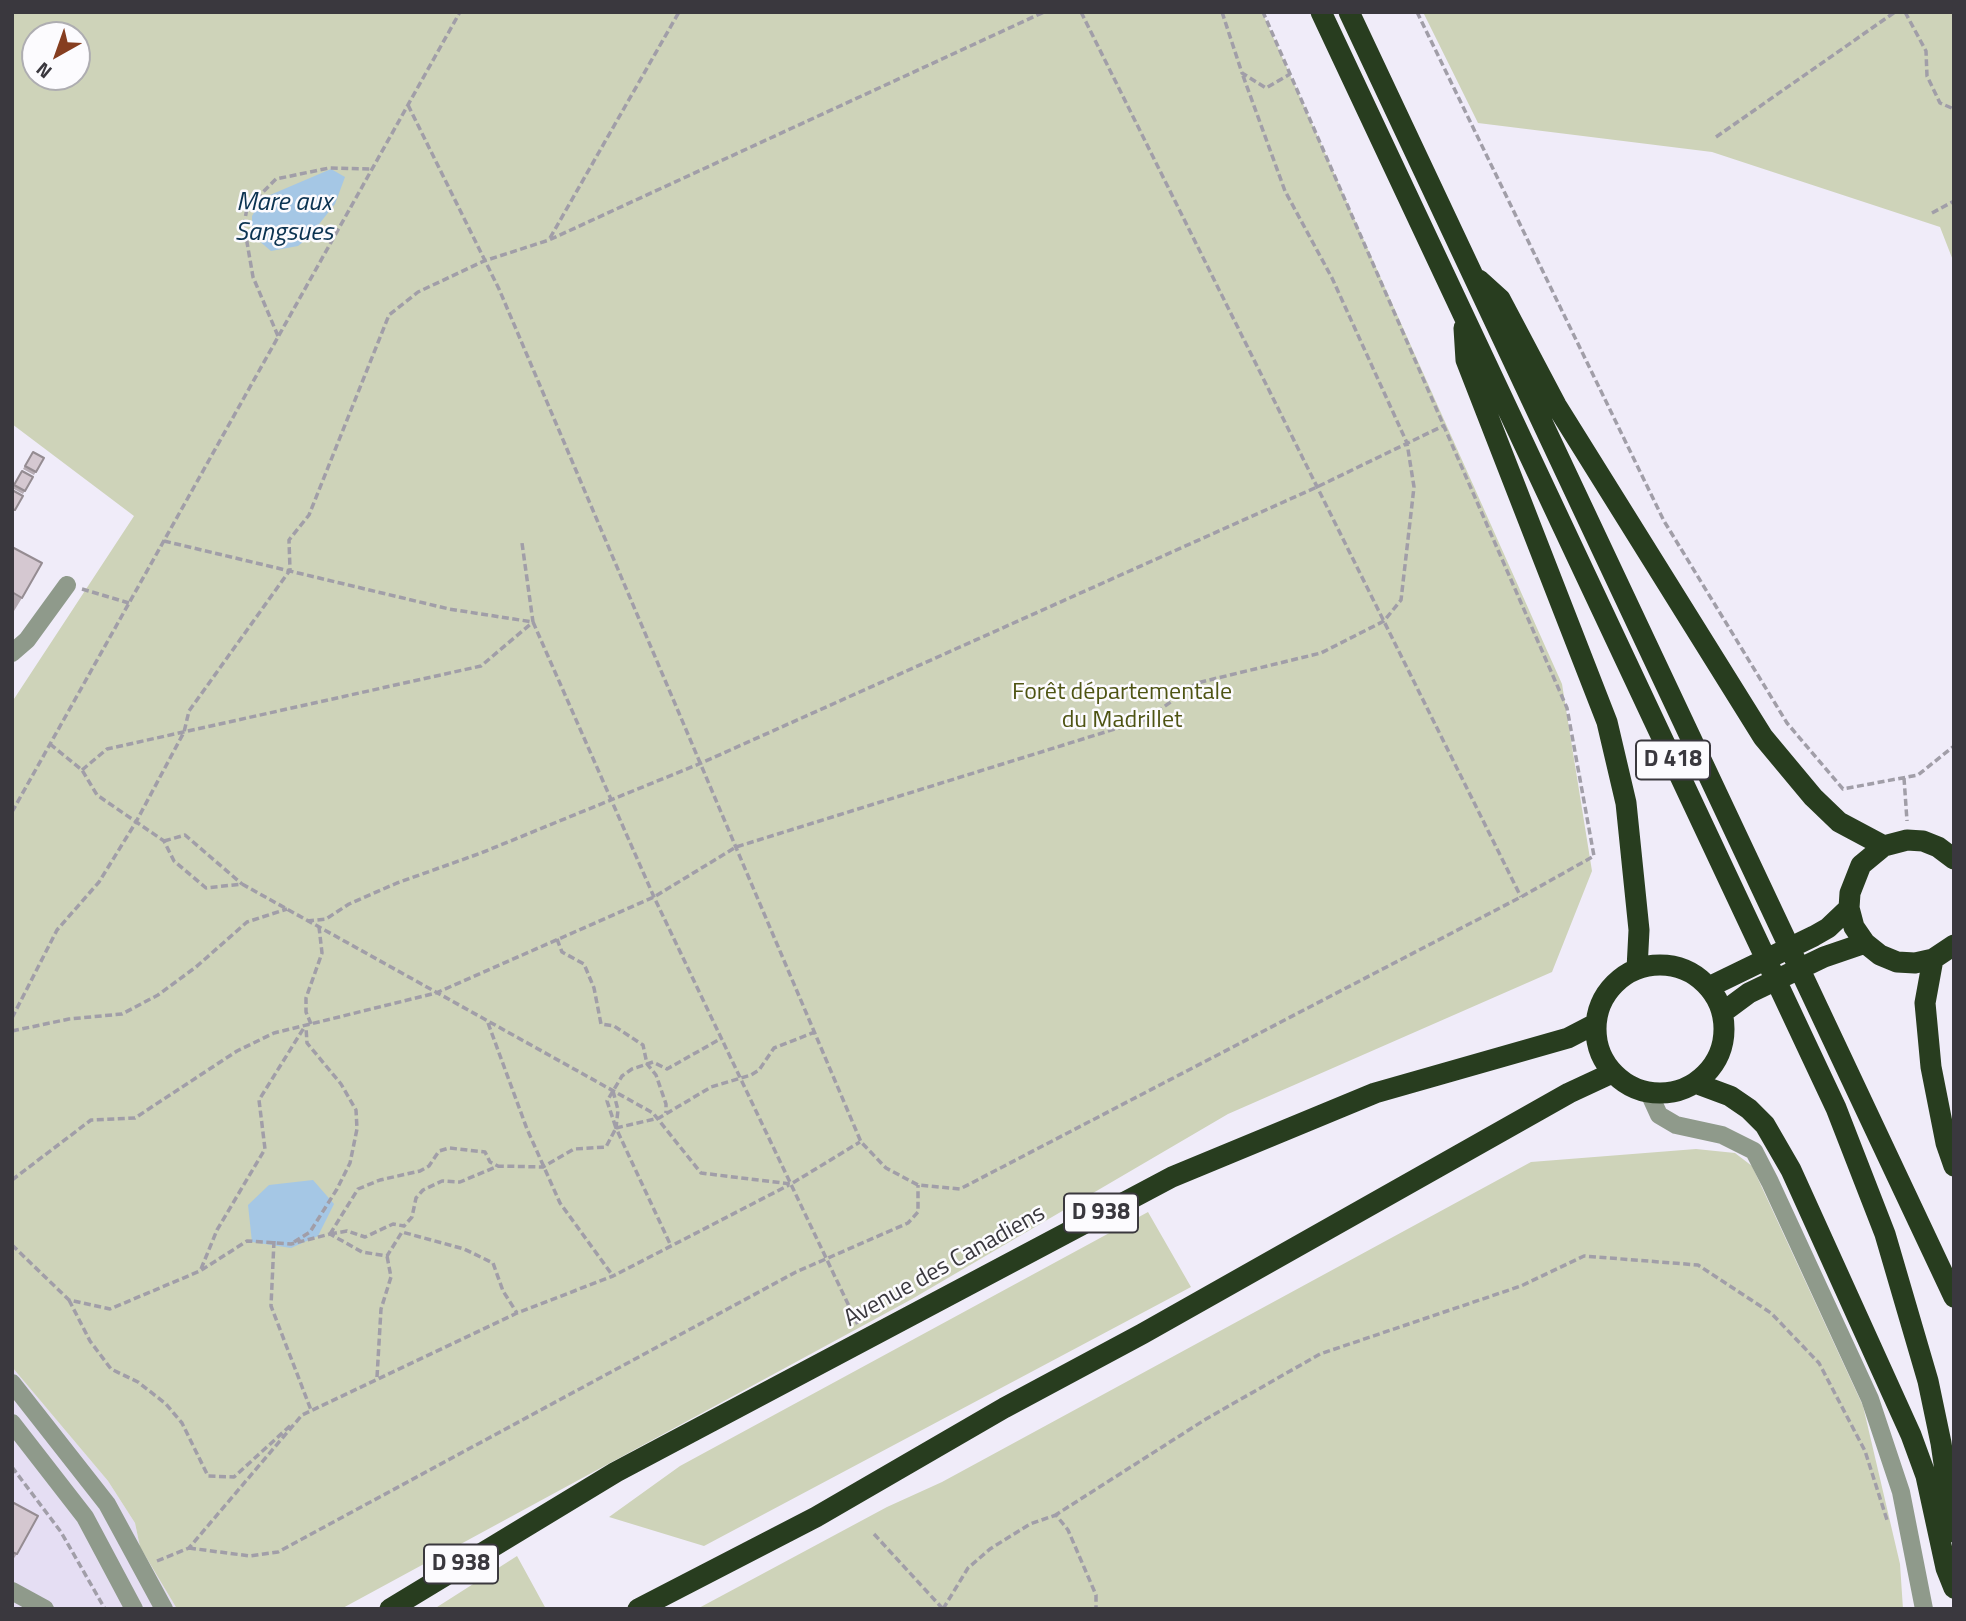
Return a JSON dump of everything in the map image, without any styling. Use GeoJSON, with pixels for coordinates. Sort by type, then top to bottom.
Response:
{"type":"FeatureCollection","features":[{"type":"Feature","properties":{"kind":"highway","name":"D 418"},"geometry":{"type":"LineString","coordinates":[[1321,12],[1836,1108],[1885,1234],[1927,1381],[1941,1443],[1954,1532]]}},
{"type":"Feature","properties":{"kind":"highway","name":"D 418"},"geometry":{"type":"LineString","coordinates":[[1349,12],[1954,1297]]}},
{"type":"Feature","properties":{"kind":"highway"},"geometry":{"type":"LineString","coordinates":[[1471,273],[1500,299],[1556,405],[1763,737],[1813,797],[1839,822],[1884,846]]}},
{"type":"Feature","properties":{"kind":"highway"},"geometry":{"type":"LineString","coordinates":[[1462,312],[1466,360],[1607,722],[1626,803],[1639,930],[1637,969]]}},
{"type":"Feature","properties":{"kind":"highway"},"geometry":{"type":"LineString","coordinates":[[1953,856],[1930,844],[1907,840],[1884,846],[1871,854],[1857,872],[1850,892],[1849,908],[1854,927],[1865,943],[1880,955],[1897,962],[1915,963],[1933,959],[1954,945]]}},
{"type":"Feature","properties":{"kind":"highway"},"geometry":{"type":"LineString","coordinates":[[1709,988],[1828,928],[1849,908]]}},
{"type":"Feature","properties":{"kind":"highway"},"geometry":{"type":"LineString","coordinates":[[1722,1013],[1749,993],[1824,957],[1865,943]]}},
{"type":"Feature","properties":{"kind":"highway"},"geometry":{"type":"LineString","coordinates":[[1933,959],[1925,1003],[1931,1068],[1946,1143],[1954,1166]]}},
{"type":"Feature","properties":{"kind":"highway"},"geometry":{"type":"LineString","coordinates":[[1657,965],[1676,967],[1694,975],[1709,988],[1722,1013],[1724,1033],[1720,1053],[1710,1070],[1695,1083],[1673,1092],[1649,1093],[1629,1086],[1612,1073],[1599,1050],[1595,1024],[1608,990],[1621,977],[1637,969],[1657,965]]}},
{"type":"Feature","properties":{"kind":"highway","name":"Avenue des Canadiens"},"geometry":{"type":"LineString","coordinates":[[390,1609],[616,1472],[1172,1177],[1375,1093],[1569,1038],[1595,1024]]}},
{"type":"Feature","properties":{"kind":"highway"},"geometry":{"type":"LineString","coordinates":[[638,1609],[816,1517],[1004,1408],[1142,1334],[1569,1093],[1612,1073]]}},
{"type":"Feature","properties":{"kind":"highway"},"geometry":{"type":"LineString","coordinates":[[1695,1083],[1730,1096],[1749,1109],[1765,1125],[1791,1170],[1911,1435],[1926,1475],[1946,1568],[1954,1588]]}},
{"type":"Feature","properties":{"kind":"street"},"geometry":{"type":"LineString","coordinates":[[12,653],[27,640],[67,585]]}},
{"type":"Feature","properties":{"kind":"street"},"geometry":{"type":"LineString","coordinates":[[1649,1093],[1659,1115],[1676,1125],[1722,1135],[1754,1152],[1770,1182],[1870,1399],[1901,1492],[1924,1609]]}},
{"type":"Feature","properties":{"kind":"street"},"geometry":{"type":"LineString","coordinates":[[12,1383],[107,1504],[164,1609]]}},
{"type":"Feature","properties":{"kind":"street"},"geometry":{"type":"LineString","coordinates":[[12,1423],[85,1517],[134,1609]]}},
{"type":"Feature","properties":{"kind":"street"},"geometry":{"type":"LineString","coordinates":[[12,1591],[45,1609]]}},
{"type":"Feature","properties":{"kind":"path"},"geometry":{"type":"LineString","coordinates":[[12,812],[460,12]]}},
{"type":"Feature","properties":{"kind":"path"},"geometry":{"type":"LineString","coordinates":[[549,240],[679,12]]}},
{"type":"Feature","properties":{"kind":"path"},"geometry":{"type":"LineString","coordinates":[[12,1018],[57,930],[99,882],[136,822],[184,732],[188,711],[290,570],[289,540],[309,515],[389,315],[418,292],[484,261],[549,240],[1044,12]]}},
{"type":"Feature","properties":{"kind":"path"},"geometry":{"type":"LineString","coordinates":[[1081,12],[1521,897]]}},
{"type":"Feature","properties":{"kind":"path"},"geometry":{"type":"LineString","coordinates":[[12,1180],[91,1119],[135,1118],[237,1051],[274,1033],[436,993],[654,897],[736,847],[1147,719],[1197,683],[1321,653],[1384,621],[1401,600],[1414,487],[1407,443],[1332,278],[1284,191],[1222,12]]}},
{"type":"Feature","properties":{"kind":"path"},"geometry":{"type":"LineString","coordinates":[[408,105],[499,289],[861,1142],[887,1168],[918,1185],[960,1189],[1521,897],[1594,856],[1567,708],[1262,12]]}},
{"type":"Feature","properties":{"kind":"path"},"geometry":{"type":"LineString","coordinates":[[1417,12],[1664,521],[1787,723],[1843,789],[1918,775],[1954,746]]}},
{"type":"Feature","properties":{"kind":"path"},"geometry":{"type":"LineString","coordinates":[[1716,137],[1895,12]]}},
{"type":"Feature","properties":{"kind":"path"},"geometry":{"type":"LineString","coordinates":[[1905,12],[1926,51],[1927,76],[1940,103],[1954,109]]}},
{"type":"Feature","properties":{"kind":"path"},"geometry":{"type":"LineString","coordinates":[[1242,73],[1266,88],[1290,74]]}},
{"type":"Feature","properties":{"kind":"path"},"geometry":{"type":"LineString","coordinates":[[278,336],[253,277],[244,225],[247,208],[275,179],[329,168],[372,169]]}},
{"type":"Feature","properties":{"kind":"path"},"geometry":{"type":"LineString","coordinates":[[1932,213],[1954,201]]}},
{"type":"Feature","properties":{"kind":"path"},"geometry":{"type":"LineString","coordinates":[[307,921],[326,919],[349,904],[397,883],[481,853],[699,764],[1317,487],[1445,425]]}},
{"type":"Feature","properties":{"kind":"path"},"geometry":{"type":"LineString","coordinates":[[164,541],[449,609],[533,622]]}},
{"type":"Feature","properties":{"kind":"path"},"geometry":{"type":"LineString","coordinates":[[522,542],[533,622],[654,897],[859,1326]]}},
{"type":"Feature","properties":{"kind":"path"},"geometry":{"type":"LineString","coordinates":[[67,585],[130,603]]}},
{"type":"Feature","properties":{"kind":"path"},"geometry":{"type":"LineString","coordinates":[[82,770],[107,749],[481,666],[533,622]]}},
{"type":"Feature","properties":{"kind":"path"},"geometry":{"type":"LineString","coordinates":[[50,744],[82,770],[97,795],[164,841],[174,861],[206,888],[242,884]]}},
{"type":"Feature","properties":{"kind":"path"},"geometry":{"type":"LineString","coordinates":[[1904,778],[1907,840]]}},
{"type":"Feature","properties":{"kind":"path"},"geometry":{"type":"LineString","coordinates":[[164,841],[185,835],[242,884],[659,1118],[701,1173],[791,1184]]}},
{"type":"Feature","properties":{"kind":"path"},"geometry":{"type":"LineString","coordinates":[[12,1031],[69,1019],[122,1014],[158,995],[196,967],[247,922],[287,909]]}},
{"type":"Feature","properties":{"kind":"path"},"geometry":{"type":"LineString","coordinates":[[291,1244],[310,1232],[337,1189],[350,1163],[357,1129],[356,1110],[341,1084],[307,1044],[309,1025],[306,998],[322,953],[319,927]]}},
{"type":"Feature","properties":{"kind":"path"},"geometry":{"type":"LineString","coordinates":[[557,939],[562,952],[584,964],[594,988],[601,1024],[614,1026],[643,1045],[647,1064],[656,1075],[666,1104],[666,1113]]}},
{"type":"Feature","properties":{"kind":"path"},"geometry":{"type":"LineString","coordinates":[[487,1021],[559,1203],[613,1276]]}},
{"type":"Feature","properties":{"kind":"path"},"geometry":{"type":"LineString","coordinates":[[200,1271],[218,1230],[265,1149],[259,1100],[309,1025]]}},
{"type":"Feature","properties":{"kind":"path"},"geometry":{"type":"LineString","coordinates":[[616,1128],[659,1118],[711,1087],[741,1079],[759,1070],[774,1048],[799,1035],[815,1032]]}},
{"type":"Feature","properties":{"kind":"path"},"geometry":{"type":"LineString","coordinates":[[671,1246],[616,1128],[607,1101],[622,1076],[647,1064],[659,1062],[667,1069],[722,1038]]}},
{"type":"Feature","properties":{"kind":"path"},"geometry":{"type":"LineString","coordinates":[[69,1300],[110,1309],[200,1271],[227,1256],[236,1245],[247,1241],[291,1244],[347,1231],[365,1237],[393,1224],[404,1226],[412,1217],[416,1198],[423,1190],[442,1181],[460,1182],[498,1166],[543,1167],[574,1149],[606,1147],[616,1128],[618,1110],[613,1091]]}},
{"type":"Feature","properties":{"kind":"path"},"geometry":{"type":"LineString","coordinates":[[12,1245],[69,1300],[90,1341],[111,1369],[138,1382],[166,1404],[182,1423],[208,1476],[234,1477],[302,1415],[377,1377],[517,1313],[613,1276],[791,1184],[861,1142]]}},
{"type":"Feature","properties":{"kind":"path"},"geometry":{"type":"LineString","coordinates":[[330,1234],[358,1189],[380,1180],[420,1171],[429,1166],[439,1151],[449,1148],[485,1152],[490,1162],[498,1166]]}},
{"type":"Feature","properties":{"kind":"path"},"geometry":{"type":"LineString","coordinates":[[189,1548],[250,1556],[278,1552],[619,1365],[826,1257],[908,1223],[918,1212],[918,1185]]}},
{"type":"Feature","properties":{"kind":"path"},"geometry":{"type":"LineString","coordinates":[[377,1377],[381,1309],[391,1277],[387,1256],[402,1232],[464,1249],[493,1263],[503,1292],[517,1313]]}},
{"type":"Feature","properties":{"kind":"path"},"geometry":{"type":"LineString","coordinates":[[330,1234],[362,1252],[387,1256]]}},
{"type":"Feature","properties":{"kind":"path"},"geometry":{"type":"LineString","coordinates":[[274,1241],[271,1306],[311,1411]]}},
{"type":"Feature","properties":{"kind":"path"},"geometry":{"type":"LineString","coordinates":[[874,1534],[943,1609],[968,1568],[990,1549],[1030,1524],[1054,1517],[1206,1419],[1320,1354],[1521,1286],[1584,1256],[1698,1265],[1771,1313],[1819,1363],[1865,1451],[1890,1530]]}},
{"type":"Feature","properties":{"kind":"path"},"geometry":{"type":"LineString","coordinates":[[142,1567],[189,1548],[302,1415]]}},
{"type":"Feature","properties":{"kind":"path"},"geometry":{"type":"LineString","coordinates":[[12,1467],[61,1532],[105,1609]]}},
{"type":"Feature","properties":{"kind":"path"},"geometry":{"type":"LineString","coordinates":[[1054,1517],[1068,1530],[1096,1595],[1096,1609]]}},
{"type":"Feature","properties":{"kind":"shaded area"},"geometry":{"type":"Polygon","coordinates":[[[12,1367],[108,1481],[135,1523],[140,1547],[177,1609],[12,1609],[12,1367]]]}},
{"type":"Feature","properties":{"kind":"green space","name":"Forêt départementale du Madrillet"},"geometry":{"type":"Polygon","coordinates":[[[12,12],[1262,12],[1562,684],[1592,871],[1552,972],[1228,1114],[912,1299],[341,1609],[177,1609],[140,1547],[135,1523],[108,1481],[12,1367],[12,702],[134,516],[12,424],[12,12]]]}},
{"type":"Feature","properties":{"kind":"green space"},"geometry":{"type":"Polygon","coordinates":[[[1423,12],[1954,12],[1954,263],[1940,227],[1712,152],[1478,123],[1423,12]]]}},
{"type":"Feature","properties":{"kind":"green space"},"geometry":{"type":"Polygon","coordinates":[[[1696,1149],[1735,1153],[1752,1166],[1863,1406],[1900,1564],[1903,1609],[697,1609],[887,1507],[942,1482],[1531,1162],[1696,1149]]]}},
{"type":"Feature","properties":{"kind":"green space"},"geometry":{"type":"Polygon","coordinates":[[[1148,1212],[1191,1287],[704,1546],[609,1517],[680,1466],[1148,1212]]]}},
{"type":"Feature","properties":{"kind":"green space"},"geometry":{"type":"Polygon","coordinates":[[[517,1556],[546,1609],[434,1609],[517,1556]]]}},
{"type":"Feature","properties":{"kind":"water","name":"Mare aux Sangsues"},"geometry":{"type":"Polygon","coordinates":[[[331,169],[345,177],[335,204],[308,238],[298,246],[271,251],[258,240],[252,233],[252,216],[263,198],[331,169]]]}},
{"type":"Feature","properties":{"kind":"water"},"geometry":{"type":"Polygon","coordinates":[[[313,1180],[334,1204],[318,1236],[291,1248],[252,1242],[248,1205],[269,1185],[313,1180]]]}},
{"type":"Feature","properties":{"kind":"building"},"geometry":{"type":"Polygon","coordinates":[[[33,452],[44,458],[36,472],[25,466],[33,452]]]}},
{"type":"Feature","properties":{"kind":"building"},"geometry":{"type":"Polygon","coordinates":[[[22,471],[33,477],[25,491],[14,485],[22,471]]]}},
{"type":"Feature","properties":{"kind":"building"},"geometry":{"type":"Polygon","coordinates":[[[12,490],[23,496],[15,510],[12,509],[12,490]]]}},
{"type":"Feature","properties":{"kind":"building"},"geometry":{"type":"Polygon","coordinates":[[[12,547],[42,563],[22,598],[12,592],[12,547]]]}},
{"type":"Feature","properties":{"kind":"building"},"geometry":{"type":"Polygon","coordinates":[[[12,1502],[38,1516],[17,1554],[12,1552],[12,1502]]]}}]}
